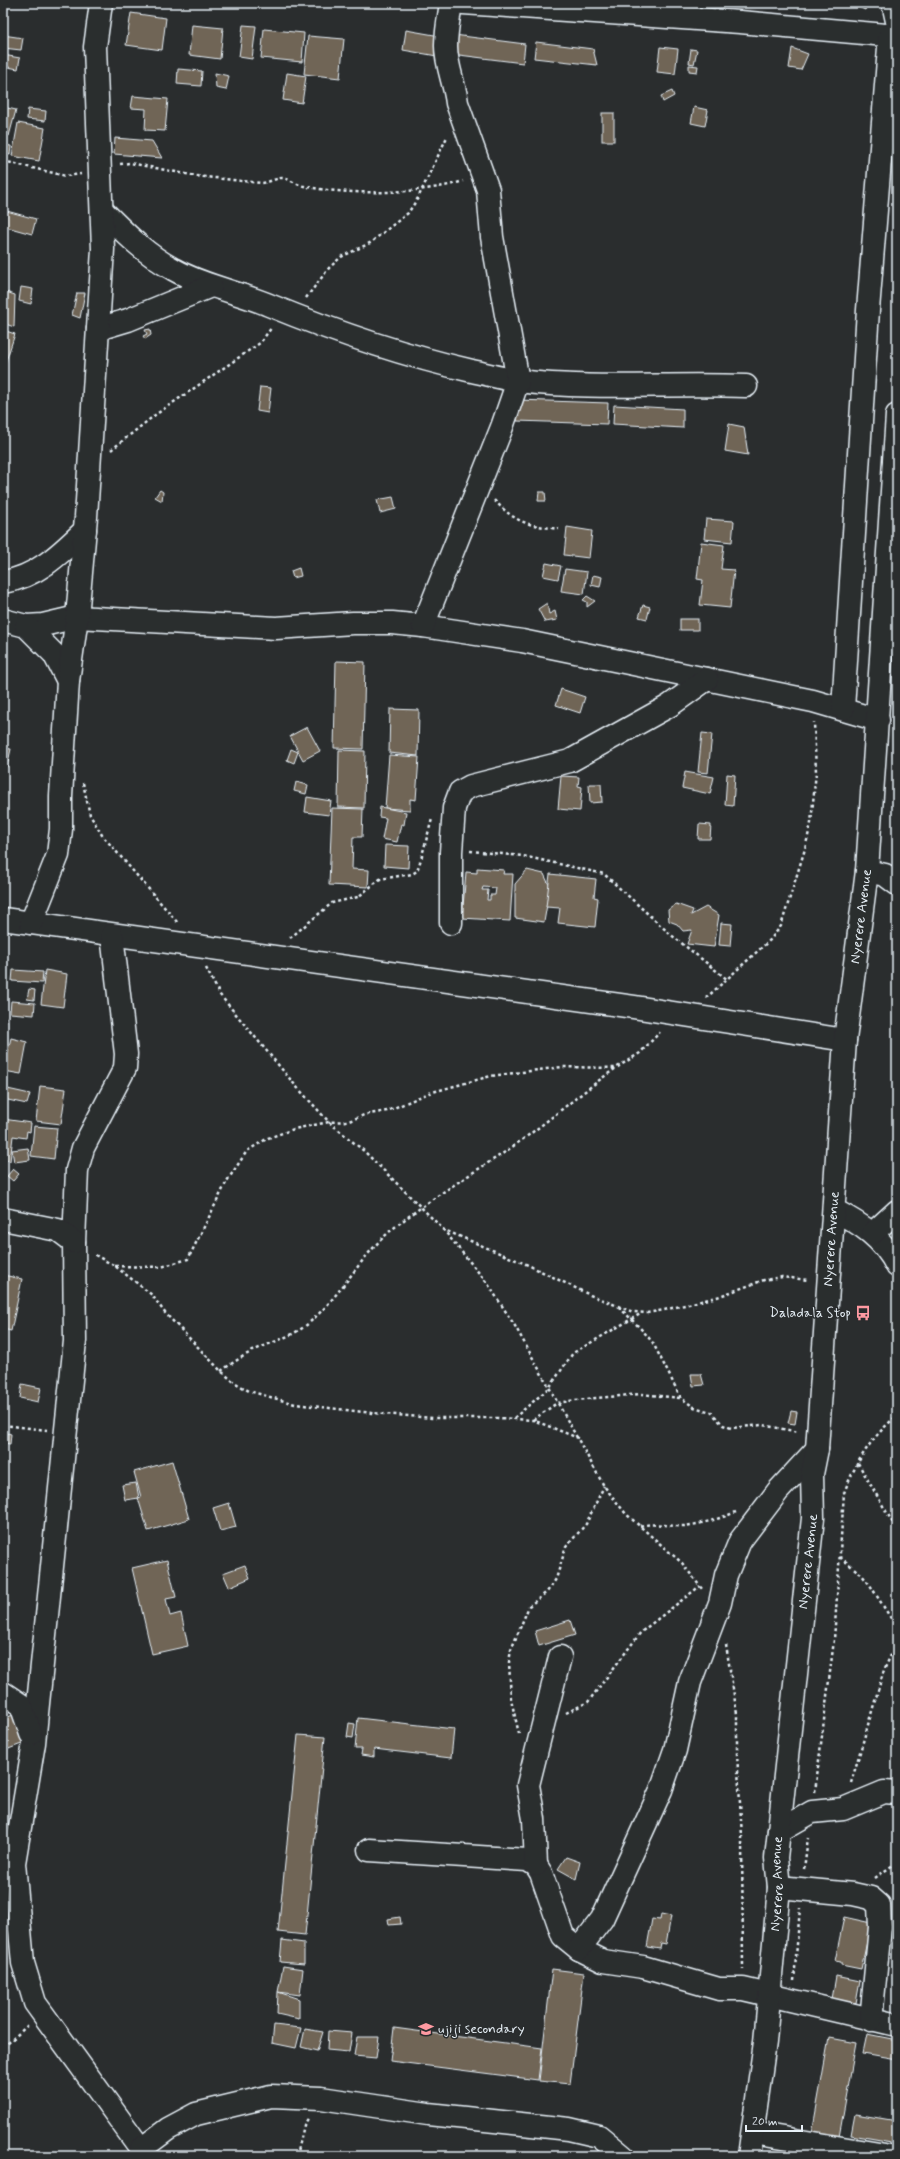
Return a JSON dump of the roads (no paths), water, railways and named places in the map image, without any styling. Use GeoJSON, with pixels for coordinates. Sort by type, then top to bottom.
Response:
{"type":"FeatureCollection","features":[{"type":"Feature","properties":{"kind":"street"},"geometry":{"type":"LineString","coordinates":[[31,923],[58,855],[61,829],[61,796],[68,681],[77,617],[85,530],[103,249],[95,47],[101,3]]}},
{"type":"Feature","properties":{"kind":"street"},"geometry":{"type":"LineString","coordinates":[[423,626],[480,485],[518,381],[492,237],[488,190],[457,104],[456,90],[450,69],[446,46],[451,3]]}},
{"type":"Feature","properties":{"kind":"street"},"geometry":{"type":"LineString","coordinates":[[464,3],[895,31]]}},
{"type":"Feature","properties":{"kind":"street"},"geometry":{"type":"LineString","coordinates":[[843,709],[868,310],[895,31],[893,3]]}},
{"type":"Feature","properties":{"kind":"street"},"geometry":{"type":"LineString","coordinates":[[102,210],[133,241],[152,256],[174,270],[211,286],[285,312],[349,337],[423,359],[518,381],[592,385],[696,384],[746,386]]}},
{"type":"Feature","properties":{"kind":"street"},"geometry":{"type":"LineString","coordinates":[[98,329],[128,320],[211,286]]}},
{"type":"Feature","properties":{"kind":"street","name":"Nyerere Avenue"},"geometry":{"type":"LineString","coordinates":[[749,2156],[765,2042],[779,1887],[776,1858],[813,1518],[812,1474],[817,1442],[829,1288],[845,1040],[867,871],[878,720],[892,575],[897,415]]}},
{"type":"Feature","properties":{"kind":"street"},"geometry":{"type":"LineString","coordinates":[[3,582],[33,572],[57,557],[85,530]]}},
{"type":"Feature","properties":{"kind":"street"},"geometry":{"type":"LineString","coordinates":[[3,620],[26,626],[77,617],[276,628],[353,623],[392,623],[423,626],[522,641],[707,679],[813,701],[878,720]]}},
{"type":"Feature","properties":{"kind":"street"},"geometry":{"type":"LineString","coordinates":[[26,626],[54,654],[68,681]]}},
{"type":"Feature","properties":{"kind":"street"},"geometry":{"type":"LineString","coordinates":[[452,923],[452,852],[457,799],[460,792],[471,786],[570,761],[668,706],[707,679]]}},
{"type":"Feature","properties":{"kind":"street"},"geometry":{"type":"LineString","coordinates":[[867,871],[884,875],[897,884]]}},
{"type":"Feature","properties":{"kind":"street"},"geometry":{"type":"LineString","coordinates":[[3,919],[112,935],[264,954],[326,966],[687,1015],[845,1040]]}},
{"type":"Feature","properties":{"kind":"street"},"geometry":{"type":"LineString","coordinates":[[112,935],[126,1054],[125,1068],[83,1148],[77,1170],[74,1242],[76,1342],[34,1743],[14,1864],[12,1943],[23,1963],[35,2004],[142,2152],[168,2130],[196,2114],[271,2096],[321,2098],[428,2114],[569,2129],[599,2136],[623,2156]]}},
{"type":"Feature","properties":{"kind":"street"},"geometry":{"type":"LineString","coordinates":[[834,1210],[855,1221],[873,1234],[894,1256]]}},
{"type":"Feature","properties":{"kind":"street"},"geometry":{"type":"LineString","coordinates":[[873,1234],[897,1211]]}},
{"type":"Feature","properties":{"kind":"street"},"geometry":{"type":"LineString","coordinates":[[3,1219],[58,1230],[74,1242]]}},
{"type":"Feature","properties":{"kind":"street"},"geometry":{"type":"LineString","coordinates":[[578,1948],[602,1919],[661,1790],[675,1750],[690,1682],[720,1603],[726,1575],[740,1541],[817,1442]]}},
{"type":"Feature","properties":{"kind":"street"},"geometry":{"type":"LineString","coordinates":[[560,1657],[528,1785],[534,1819],[536,1865],[543,1879],[563,1936],[578,1948],[603,1960],[643,1967],[719,1988],[743,1989],[897,2026]]}},
{"type":"Feature","properties":{"kind":"street"},"geometry":{"type":"LineString","coordinates":[[3,1693],[21,1705],[27,1718],[34,1743]]}},
{"type":"Feature","properties":{"kind":"street"},"geometry":{"type":"LineString","coordinates":[[779,1831],[812,1812],[843,1809],[884,1792],[897,1792]]}},
{"type":"Feature","properties":{"kind":"street"},"geometry":{"type":"LineString","coordinates":[[369,1850],[527,1860],[536,1865]]}},
{"type":"Feature","properties":{"kind":"street"},"geometry":{"type":"LineString","coordinates":[[779,1887],[802,1891],[853,1894],[871,1898],[879,1905],[880,1927],[871,2020]]}},
{"type":"Feature","properties":{"kind":"street"},"geometry":{"type":"LineString","coordinates":[[753,2133],[890,2156]]}},
{"type":"Feature","properties":{"kind":"place","name":"Daladala Stop"},"geometry":{"type":"Point","coordinates":[863,1313]}},
{"type":"Feature","properties":{"kind":"place","name":"ujiji secondary"},"geometry":{"type":"Point","coordinates":[426,2029]}}]}
